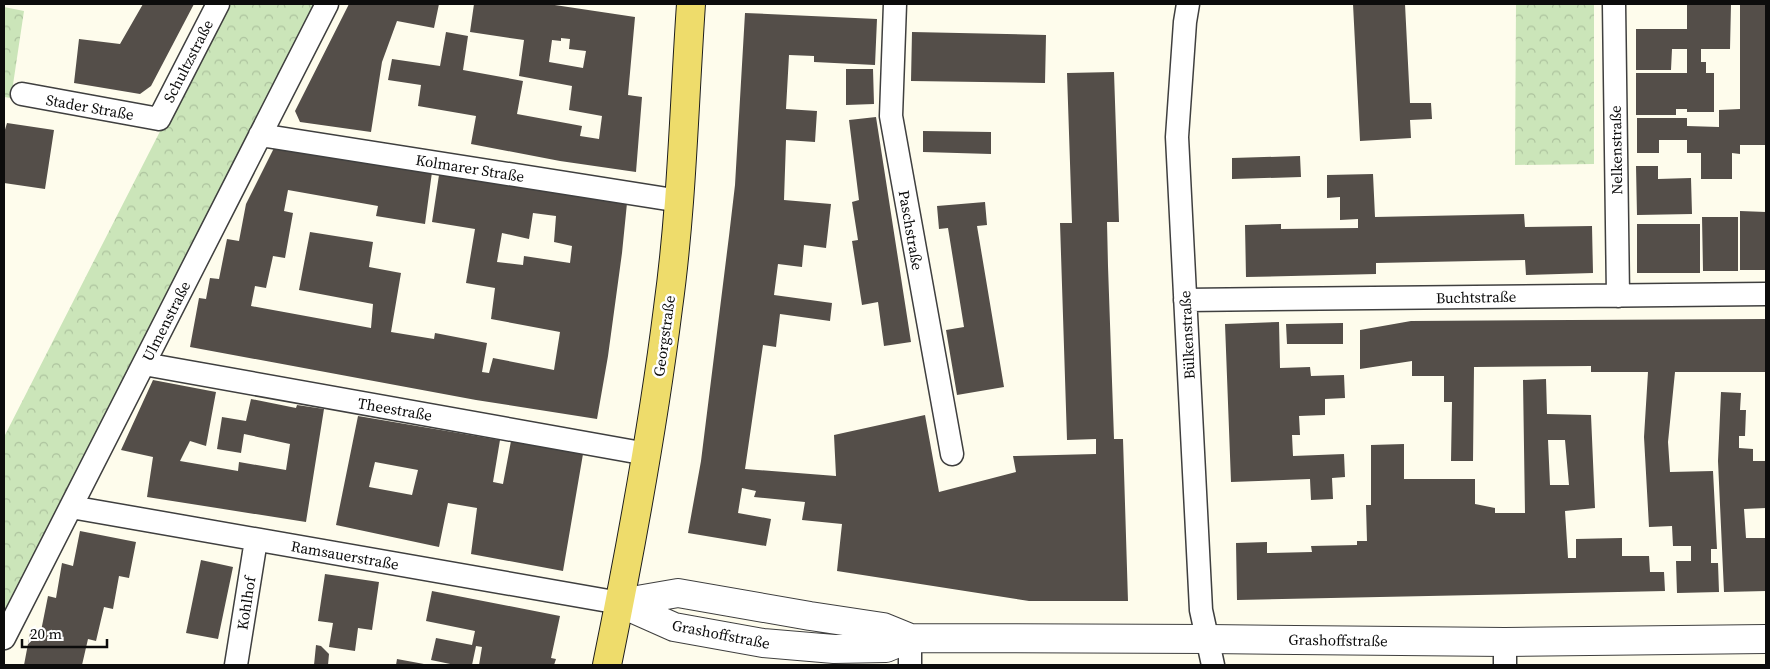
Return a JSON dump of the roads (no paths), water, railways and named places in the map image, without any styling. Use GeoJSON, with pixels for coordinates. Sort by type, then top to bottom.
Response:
{"type":"FeatureCollection","features":[{"type":"Feature","properties":{"kind":"main road","name":"Georgstraße"},"geometry":{"type":"LineString","coordinates":[[607,665],[647,454],[669,307],[680,201],[687,4]]}},
{"type":"Feature","properties":{"kind":"street","name":"Schultzstraße"},"geometry":{"type":"LineString","coordinates":[[159,119],[218,4]]}},
{"type":"Feature","properties":{"kind":"street","name":"Ulmenstraße"},"geometry":{"type":"LineString","coordinates":[[4,638],[327,4]]}},
{"type":"Feature","properties":{"kind":"street","name":"Paschstraße"},"geometry":{"type":"LineString","coordinates":[[895,4],[891,116],[952,454]]}},
{"type":"Feature","properties":{"kind":"street","name":"Bülkenstraße"},"geometry":{"type":"LineString","coordinates":[[1188,4],[1177,136],[1201,610],[1213,665]]}},
{"type":"Feature","properties":{"kind":"street","name":"Nelkenstraße"},"geometry":{"type":"LineString","coordinates":[[1614,4],[1618,296]]}},
{"type":"Feature","properties":{"kind":"street","name":"Stader Straße"},"geometry":{"type":"LineString","coordinates":[[22,94],[159,119]]}},
{"type":"Feature","properties":{"kind":"street","name":"Kolmarer Straße"},"geometry":{"type":"LineString","coordinates":[[260,135],[680,201]]}},
{"type":"Feature","properties":{"kind":"street","name":"Buchtstraße"},"geometry":{"type":"LineString","coordinates":[[1185,300],[1766,294]]}},
{"type":"Feature","properties":{"kind":"street","name":"Theestraße"},"geometry":{"type":"LineString","coordinates":[[144,364],[647,454]]}},
{"type":"Feature","properties":{"kind":"street","name":"Ramsauerstraße"},"geometry":{"type":"LineString","coordinates":[[70,507],[620,603]]}},
{"type":"Feature","properties":{"kind":"street","name":"Kohlhof"},"geometry":{"type":"LineString","coordinates":[[236,665],[256,540]]}},
{"type":"Feature","properties":{"kind":"street","name":"Grashoffstraße"},"geometry":{"type":"LineString","coordinates":[[620,603],[678,594],[883,626],[910,638],[1208,639],[1505,654],[1766,640]]}},
{"type":"Feature","properties":{"kind":"street"},"geometry":{"type":"LineString","coordinates":[[910,638],[910,665]]}}]}
